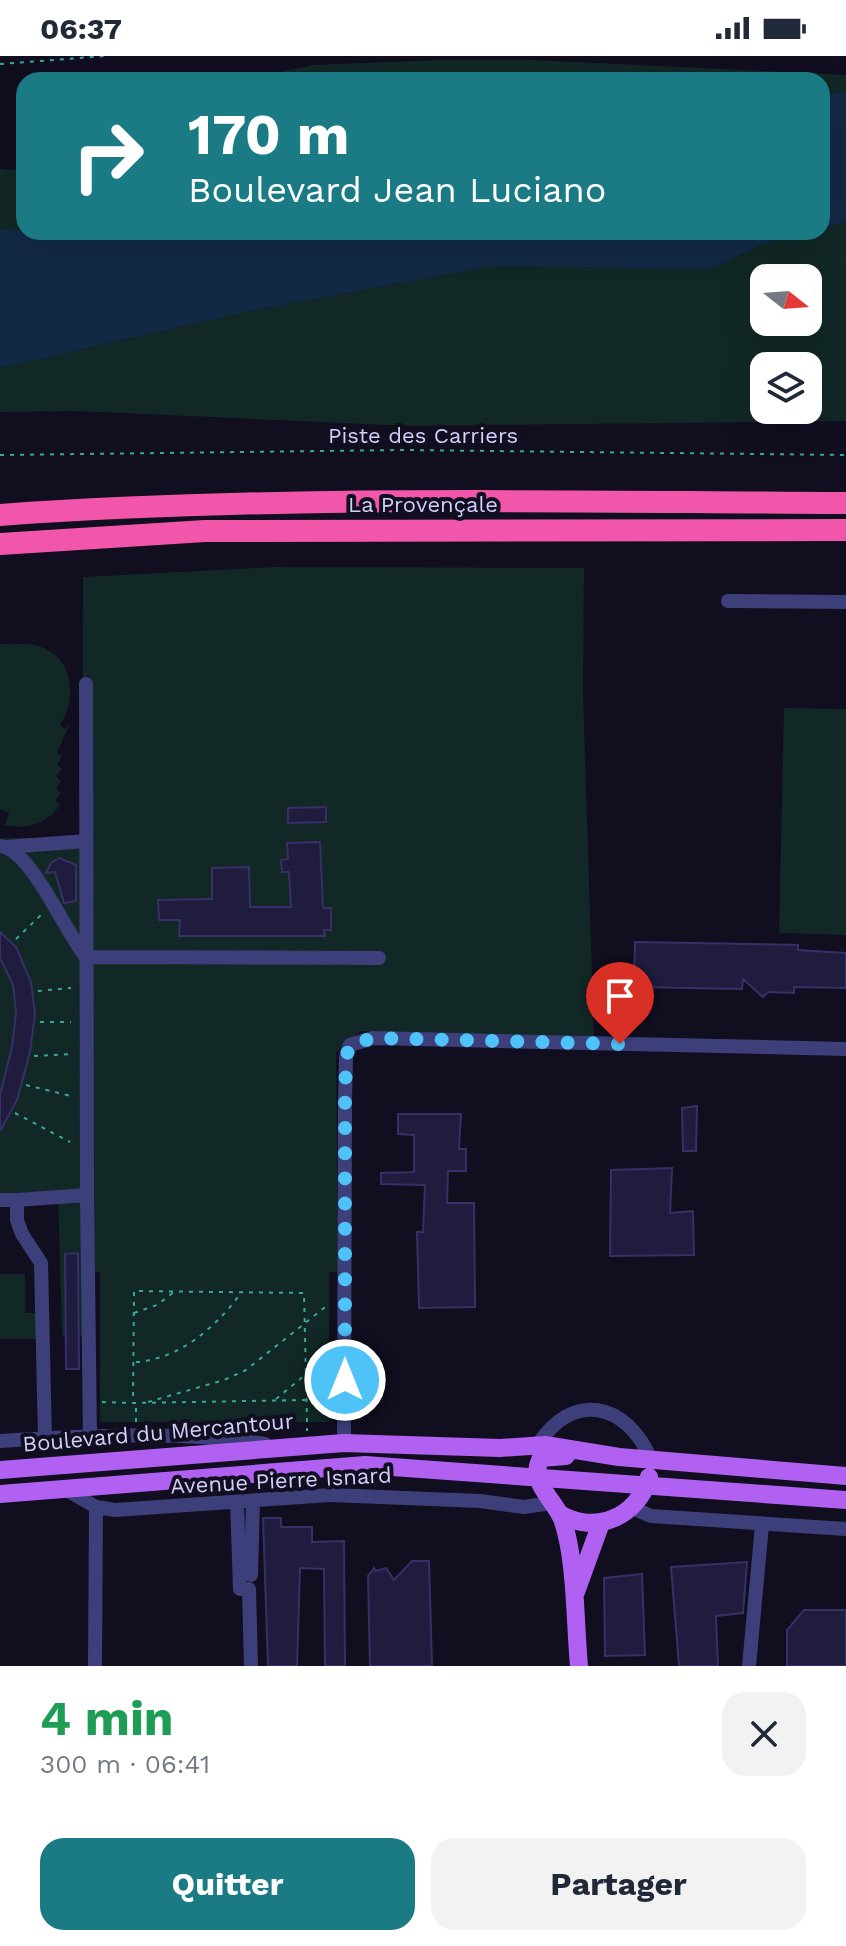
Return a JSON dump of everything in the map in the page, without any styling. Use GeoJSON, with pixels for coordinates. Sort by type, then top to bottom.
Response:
{"type":"FeatureCollection","features":[{"type":"Feature","properties":{"kind":"highway","name":"La Provençale"},"geometry":{"type":"LineString","coordinates":[[0,515],[122,506],[382,502],[846,503]]}},
{"type":"Feature","properties":{"kind":"highway","name":"La Provençale"},"geometry":{"type":"LineString","coordinates":[[0,544],[205,531],[846,530]]}},
{"type":"Feature","properties":{"kind":"main road","name":"Boulevard du Mercantour"},"geometry":{"type":"LineString","coordinates":[[0,1470],[344,1443],[568,1446],[619,1457],[846,1476]]}},
{"type":"Feature","properties":{"kind":"main road"},"geometry":{"type":"LineString","coordinates":[[579,1666],[566,1536],[556,1508],[538,1477],[538,1465],[546,1457],[619,1457]]}},
{"type":"Feature","properties":{"kind":"main road"},"geometry":{"type":"LineString","coordinates":[[556,1508],[580,1523],[601,1523],[630,1507],[647,1484],[651,1460]]}},
{"type":"Feature","properties":{"kind":"main road"},"geometry":{"type":"LineString","coordinates":[[0,1494],[355,1465],[846,1500]]}},
{"type":"Feature","properties":{"kind":"main road"},"geometry":{"type":"LineString","coordinates":[[573,1602],[601,1523]]}},
{"type":"Feature","properties":{"kind":"street"},"geometry":{"type":"LineString","coordinates":[[728,601],[846,602]]}},
{"type":"Feature","properties":{"kind":"street"},"geometry":{"type":"LineString","coordinates":[[86,684],[90,1437]]}},
{"type":"Feature","properties":{"kind":"street"},"geometry":{"type":"LineString","coordinates":[[3,846],[86,841]]}},
{"type":"Feature","properties":{"kind":"street"},"geometry":{"type":"LineString","coordinates":[[3,846],[26,861],[71,940],[86,957],[379,958]]}},
{"type":"Feature","properties":{"kind":"street"},"geometry":{"type":"LineString","coordinates":[[344,1443],[346,1057],[350,1045],[360,1040],[846,1049]]}},
{"type":"Feature","properties":{"kind":"street"},"geometry":{"type":"LineString","coordinates":[[0,1200],[87,1195]]}},
{"type":"Feature","properties":{"kind":"street"},"geometry":{"type":"LineString","coordinates":[[17,1200],[17,1220],[22,1234],[41,1263],[45,1438]]}},
{"type":"Feature","properties":{"kind":"street"},"geometry":{"type":"LineString","coordinates":[[537,1446],[560,1418],[575,1410],[593,1409],[608,1413],[630,1427],[651,1460]]}},
{"type":"Feature","properties":{"kind":"street"},"geometry":{"type":"LineString","coordinates":[[0,1441],[90,1437],[228,1438],[278,1446]]}},
{"type":"Feature","properties":{"kind":"street","name":"Avenue Pierre Isnard"},"geometry":{"type":"LineString","coordinates":[[64,1489],[96,1507],[115,1510],[330,1495],[480,1501],[556,1508]]}},
{"type":"Feature","properties":{"kind":"street"},"geometry":{"type":"LineString","coordinates":[[251,1575],[253,1501]]}},
{"type":"Feature","properties":{"kind":"street"},"geometry":{"type":"LineString","coordinates":[[237,1502],[240,1589],[249,1589],[251,1666]]}},
{"type":"Feature","properties":{"kind":"street"},"geometry":{"type":"LineString","coordinates":[[95,1666],[96,1507]]}},
{"type":"Feature","properties":{"kind":"street"},"geometry":{"type":"LineString","coordinates":[[630,1507],[651,1516],[846,1529]]}},
{"type":"Feature","properties":{"kind":"street"},"geometry":{"type":"LineString","coordinates":[[749,1666],[762,1525]]}},
{"type":"Feature","properties":{"kind":"path"},"geometry":{"type":"LineString","coordinates":[[0,64],[105,56]]}},
{"type":"Feature","properties":{"kind":"path","name":"Piste des Carriers"},"geometry":{"type":"LineString","coordinates":[[0,455],[404,450],[846,455]]}},
{"type":"Feature","properties":{"kind":"path"},"geometry":{"type":"LineString","coordinates":[[16,939],[51,904]]}},
{"type":"Feature","properties":{"kind":"path"},"geometry":{"type":"LineString","coordinates":[[38,991],[71,988]]}},
{"type":"Feature","properties":{"kind":"path"},"geometry":{"type":"LineString","coordinates":[[40,1022],[71,1022]]}},
{"type":"Feature","properties":{"kind":"path"},"geometry":{"type":"LineString","coordinates":[[34,1056],[71,1054]]}},
{"type":"Feature","properties":{"kind":"path"},"geometry":{"type":"LineString","coordinates":[[26,1085],[71,1096]]}},
{"type":"Feature","properties":{"kind":"path"},"geometry":{"type":"LineString","coordinates":[[15,1113],[70,1142]]}},
{"type":"Feature","properties":{"kind":"path"},"geometry":{"type":"LineString","coordinates":[[133,1403],[134,1291],[304,1293],[307,1444]]}},
{"type":"Feature","properties":{"kind":"path"},"geometry":{"type":"LineString","coordinates":[[134,1314],[157,1305],[175,1292]]}},
{"type":"Feature","properties":{"kind":"path"},"geometry":{"type":"LineString","coordinates":[[134,1362],[160,1358],[191,1342],[224,1317],[241,1292]]}},
{"type":"Feature","properties":{"kind":"path"},"geometry":{"type":"LineString","coordinates":[[148,1403],[224,1380],[246,1370],[329,1304],[346,1302]]}},
{"type":"Feature","properties":{"kind":"path"},"geometry":{"type":"LineString","coordinates":[[274,1400],[306,1375]]}},
{"type":"Feature","properties":{"kind":"path"},"geometry":{"type":"LineString","coordinates":[[90,1402],[306,1400]]}},
{"type":"Feature","properties":{"kind":"green space"},"geometry":{"type":"Polygon","coordinates":[[[533,60],[783,72],[280,72],[313,65],[533,60]]]}},
{"type":"Feature","properties":{"kind":"green space"},"geometry":{"type":"Polygon","coordinates":[[[830,74],[846,75],[846,91],[830,93],[830,74]]]}},
{"type":"Feature","properties":{"kind":"green space"},"geometry":{"type":"Polygon","coordinates":[[[0,169],[16,170],[16,232],[0,229],[0,169]]]}},
{"type":"Feature","properties":{"kind":"green space"},"geometry":{"type":"Polygon","coordinates":[[[846,222],[846,421],[822,421],[822,352],[750,352],[750,422],[409,426],[76,411],[0,412],[0,368],[250,311],[493,266],[710,269],[777,240],[830,240],[830,226],[846,222]]]}},
{"type":"Feature","properties":{"kind":"green space"},"geometry":{"type":"Polygon","coordinates":[[[274,567],[584,568],[583,693],[594,1040],[361,1031],[336,1052],[338,1272],[329,1272],[329,1422],[100,1422],[100,1272],[94,1272],[92,1337],[62,1336],[58,1191],[0,1194],[0,838],[82,838],[83,577],[274,567]]]}},
{"type":"Feature","properties":{"kind":"green space"},"geometry":{"type":"Polygon","coordinates":[[[0,644],[28,644],[44,648],[62,662],[70,682],[69,704],[60,725],[65,729],[70,723],[57,753],[62,757],[57,764],[62,769],[56,776],[61,781],[56,788],[61,793],[55,801],[60,805],[49,817],[29,826],[5,825],[9,813],[0,809],[0,644]]]}},
{"type":"Feature","properties":{"kind":"green space"},"geometry":{"type":"Polygon","coordinates":[[[784,708],[846,709],[846,935],[779,933],[784,708]]]}},
{"type":"Feature","properties":{"kind":"green space"},"geometry":{"type":"Polygon","coordinates":[[[0,1274],[25,1274],[25,1313],[36,1313],[36,1339],[0,1339],[0,1274]]]}},
{"type":"Feature","properties":{"kind":"water"},"geometry":{"type":"Polygon","coordinates":[[[846,91],[846,222],[830,226],[830,93],[846,91]]]}},
{"type":"Feature","properties":{"kind":"water"},"geometry":{"type":"Polygon","coordinates":[[[0,229],[16,231],[16,240],[777,240],[710,269],[493,266],[250,311],[0,368],[0,229]]]}},
{"type":"Feature","properties":{"kind":"building"},"geometry":{"type":"Polygon","coordinates":[[[326,807],[326,822],[288,823],[288,808],[326,807]]]}},
{"type":"Feature","properties":{"kind":"building"},"geometry":{"type":"Polygon","coordinates":[[[320,842],[323,908],[331,908],[331,930],[324,930],[325,936],[179,936],[180,920],[159,920],[158,900],[212,899],[212,868],[249,867],[250,907],[291,907],[289,872],[282,872],[281,860],[288,859],[287,843],[320,842]]]}},
{"type":"Feature","properties":{"kind":"building"},"geometry":{"type":"Polygon","coordinates":[[[59,858],[76,865],[76,901],[64,903],[55,872],[46,873],[51,863],[59,858]]]}},
{"type":"Feature","properties":{"kind":"building"},"geometry":{"type":"Polygon","coordinates":[[[0,932],[16,947],[31,982],[35,1014],[30,1052],[17,1100],[0,1131],[0,1095],[12,1047],[16,1013],[13,985],[0,958],[0,932]]]}},
{"type":"Feature","properties":{"kind":"building"},"geometry":{"type":"Polygon","coordinates":[[[635,942],[798,945],[798,950],[846,953],[846,988],[794,987],[794,993],[768,992],[763,997],[743,979],[742,989],[634,987],[635,942]]]}},
{"type":"Feature","properties":{"kind":"building"},"geometry":{"type":"Polygon","coordinates":[[[697,1106],[696,1151],[683,1151],[682,1108],[697,1106]]]}},
{"type":"Feature","properties":{"kind":"building"},"geometry":{"type":"Polygon","coordinates":[[[398,1114],[461,1114],[459,1149],[466,1149],[466,1171],[448,1171],[447,1203],[474,1203],[475,1307],[419,1308],[417,1232],[423,1232],[425,1185],[381,1184],[381,1173],[414,1172],[414,1135],[398,1134],[398,1114]]]}},
{"type":"Feature","properties":{"kind":"building"},"geometry":{"type":"Polygon","coordinates":[[[672,1168],[670,1213],[693,1211],[694,1255],[610,1256],[611,1170],[672,1168]]]}},
{"type":"Feature","properties":{"kind":"building"},"geometry":{"type":"Polygon","coordinates":[[[78,1253],[79,1369],[66,1369],[65,1254],[78,1253]]]}},
{"type":"Feature","properties":{"kind":"building"},"geometry":{"type":"Polygon","coordinates":[[[263,1518],[281,1518],[281,1527],[312,1527],[312,1542],[344,1541],[345,1666],[325,1666],[324,1569],[300,1568],[297,1666],[268,1666],[263,1518]]]}},
{"type":"Feature","properties":{"kind":"building"},"geometry":{"type":"Polygon","coordinates":[[[412,1561],[429,1561],[432,1666],[370,1666],[368,1576],[374,1568],[376,1571],[386,1568],[394,1580],[412,1561]]]}},
{"type":"Feature","properties":{"kind":"building"},"geometry":{"type":"Polygon","coordinates":[[[747,1562],[743,1613],[716,1616],[718,1666],[679,1666],[671,1567],[747,1562]]]}},
{"type":"Feature","properties":{"kind":"building"},"geometry":{"type":"Polygon","coordinates":[[[642,1574],[645,1655],[605,1656],[604,1578],[642,1574]]]}},
{"type":"Feature","properties":{"kind":"building"},"geometry":{"type":"Polygon","coordinates":[[[804,1610],[846,1610],[846,1666],[787,1666],[787,1630],[804,1610]]]}},
{"type":"Feature","properties":{"kind":"route"},"geometry":{"type":"LineString","coordinates":[[345,1380],[345,1102],[346,1057],[350,1045],[373,1038],[620,1044]]}}]}
